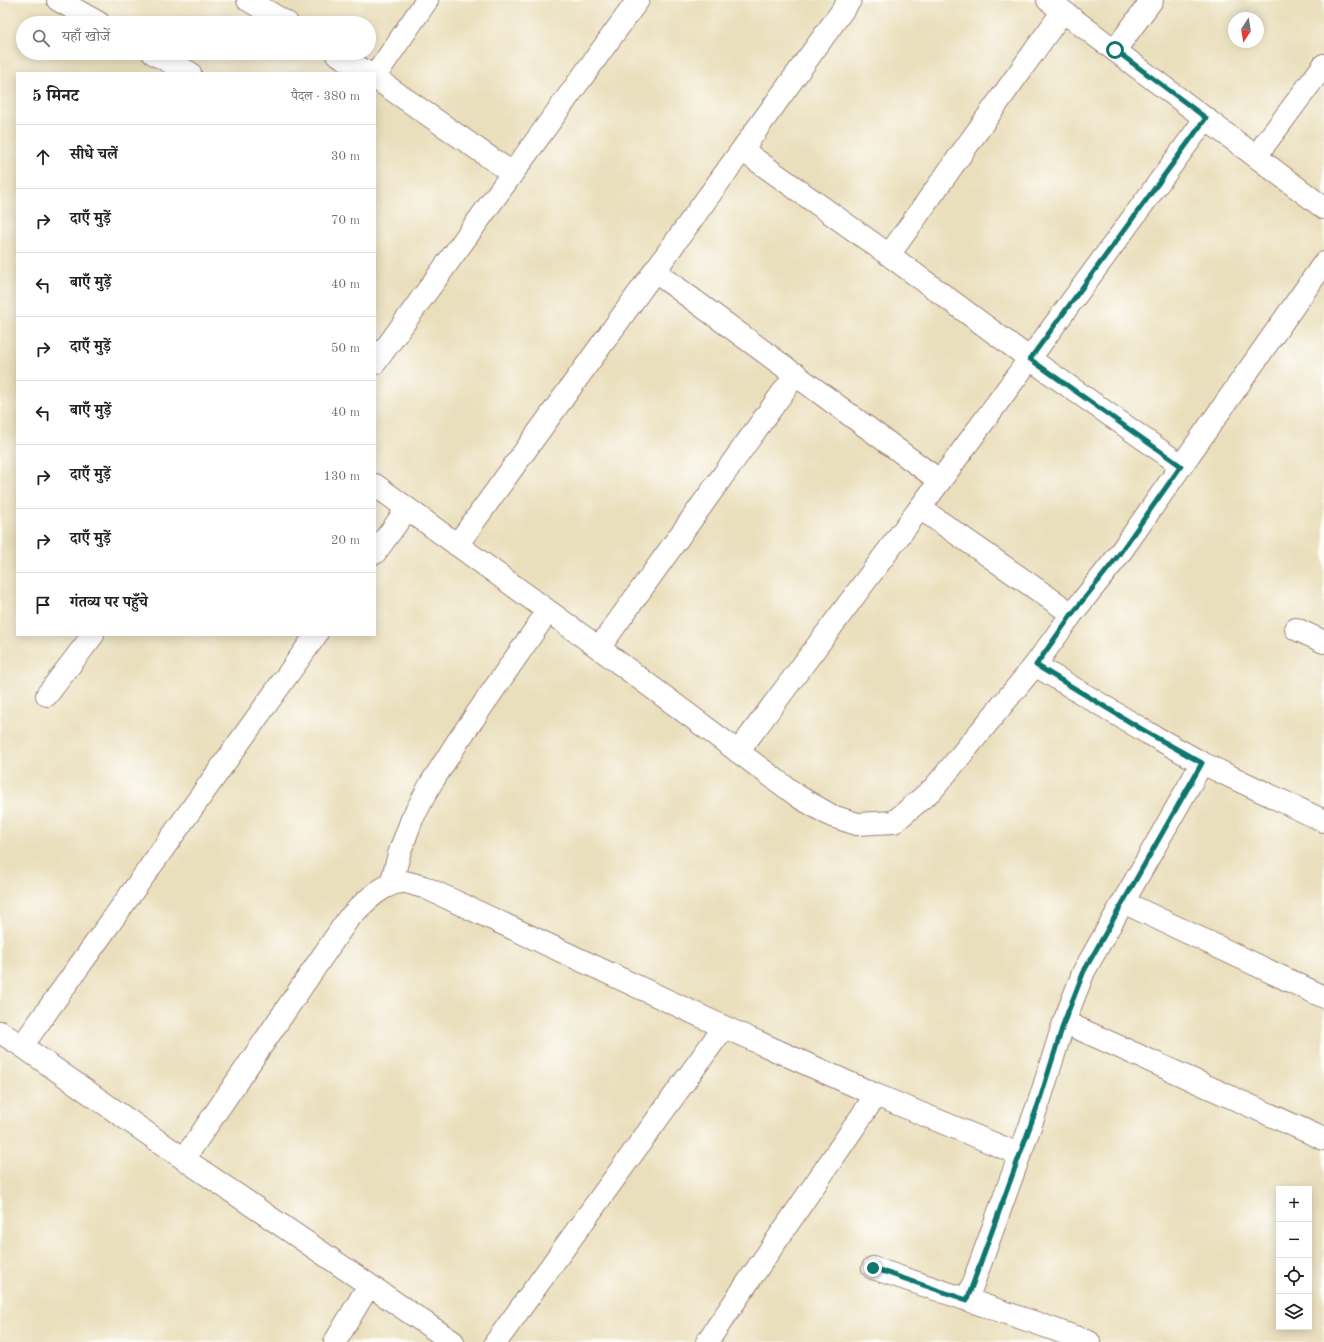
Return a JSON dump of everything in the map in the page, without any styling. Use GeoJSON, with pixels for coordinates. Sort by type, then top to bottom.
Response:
{"type":"FeatureCollection","features":[{"type":"Feature","properties":{"kind":"street"},"geometry":{"type":"LineString","coordinates":[[58,0],[87,16]]}},
{"type":"Feature","properties":{"kind":"street"},"geometry":{"type":"LineString","coordinates":[[248,0],[275,16]]}},
{"type":"Feature","properties":{"kind":"street"},"geometry":{"type":"LineString","coordinates":[[376,76],[427,0]]}},
{"type":"Feature","properties":{"kind":"street"},"geometry":{"type":"LineString","coordinates":[[376,362],[638,0]]}},
{"type":"Feature","properties":{"kind":"street"},"geometry":{"type":"LineString","coordinates":[[457,545],[850,0]]}},
{"type":"Feature","properties":{"kind":"street"},"geometry":{"type":"LineString","coordinates":[[1115,50],[1152,0]]}},
{"type":"Feature","properties":{"kind":"street"},"geometry":{"type":"LineString","coordinates":[[889,255],[1056,6],[1324,208]]}},
{"type":"Feature","properties":{"kind":"street"},"geometry":{"type":"LineString","coordinates":[[166,60],[188,72]]}},
{"type":"Feature","properties":{"kind":"street"},"geometry":{"type":"LineString","coordinates":[[347,60],[366,72]]}},
{"type":"Feature","properties":{"kind":"street"},"geometry":{"type":"LineString","coordinates":[[1256,156],[1324,64]]}},
{"type":"Feature","properties":{"kind":"street"},"geometry":{"type":"LineString","coordinates":[[376,78],[512,173]]}},
{"type":"Feature","properties":{"kind":"street"},"geometry":{"type":"LineString","coordinates":[[738,752],[940,481],[1206,118]]}},
{"type":"Feature","properties":{"kind":"street"},"geometry":{"type":"LineString","coordinates":[[742,150],[889,255],[1030,359],[1181,466]]}},
{"type":"Feature","properties":{"kind":"street"},"geometry":{"type":"LineString","coordinates":[[376,486],[599,648],[799,797],[832,816],[857,824],[894,822],[934,788],[1036,665],[1072,614],[1115,560],[1324,263]]}},
{"type":"Feature","properties":{"kind":"street"},"geometry":{"type":"LineString","coordinates":[[654,271],[940,481]]}},
{"type":"Feature","properties":{"kind":"street"},"geometry":{"type":"LineString","coordinates":[[599,648],[796,374]]}},
{"type":"Feature","properties":{"kind":"street"},"geometry":{"type":"LineString","coordinates":[[920,508],[1072,614]]}},
{"type":"Feature","properties":{"kind":"street"},"geometry":{"type":"LineString","coordinates":[[376,552],[407,509]]}},
{"type":"Feature","properties":{"kind":"street"},"geometry":{"type":"LineString","coordinates":[[391,884],[400,851],[410,825],[430,785],[458,741],[548,611]]}},
{"type":"Feature","properties":{"kind":"street"},"geometry":{"type":"LineString","coordinates":[[1296,629],[1324,642]]}},
{"type":"Feature","properties":{"kind":"street"},"geometry":{"type":"LineString","coordinates":[[48,695],[92,636]]}},
{"type":"Feature","properties":{"kind":"street"},"geometry":{"type":"LineString","coordinates":[[22,1046],[315,636]]}},
{"type":"Feature","properties":{"kind":"street"},"geometry":{"type":"LineString","coordinates":[[1036,665],[1148,733],[1202,763],[1324,821]]}},
{"type":"Feature","properties":{"kind":"street"},"geometry":{"type":"LineString","coordinates":[[967,1300],[1040,1099],[1064,1022],[1084,971],[1202,763]]}},
{"type":"Feature","properties":{"kind":"street"},"geometry":{"type":"LineString","coordinates":[[184,1159],[348,919],[372,897],[391,884],[405,882],[424,887],[724,1027],[876,1095],[1019,1154]]}},
{"type":"Feature","properties":{"kind":"street"},"geometry":{"type":"LineString","coordinates":[[1123,902],[1324,997]]}},
{"type":"Feature","properties":{"kind":"street"},"geometry":{"type":"LineString","coordinates":[[1064,1022],[1324,1139]]}},
{"type":"Feature","properties":{"kind":"street"},"geometry":{"type":"LineString","coordinates":[[496,1342],[724,1027]]}},
{"type":"Feature","properties":{"kind":"street"},"geometry":{"type":"LineString","coordinates":[[0,1032],[454,1342]]}},
{"type":"Feature","properties":{"kind":"street"},"geometry":{"type":"LineString","coordinates":[[707,1342],[876,1095]]}},
{"type":"Feature","properties":{"kind":"street"},"geometry":{"type":"LineString","coordinates":[[873,1268],[1089,1342]]}},
{"type":"Feature","properties":{"kind":"street"},"geometry":{"type":"LineString","coordinates":[[335,1342],[369,1285]]}},
{"type":"Feature","properties":{"kind":"route"},"geometry":{"type":"LineString","coordinates":[[873,1268],[967,1300],[1028,1127],[1040,1099],[1064,1022],[1084,971],[1202,763],[1148,733],[1036,665],[1072,614],[1115,560],[1181,466],[1030,359],[1206,118],[1115,50]]}}]}
